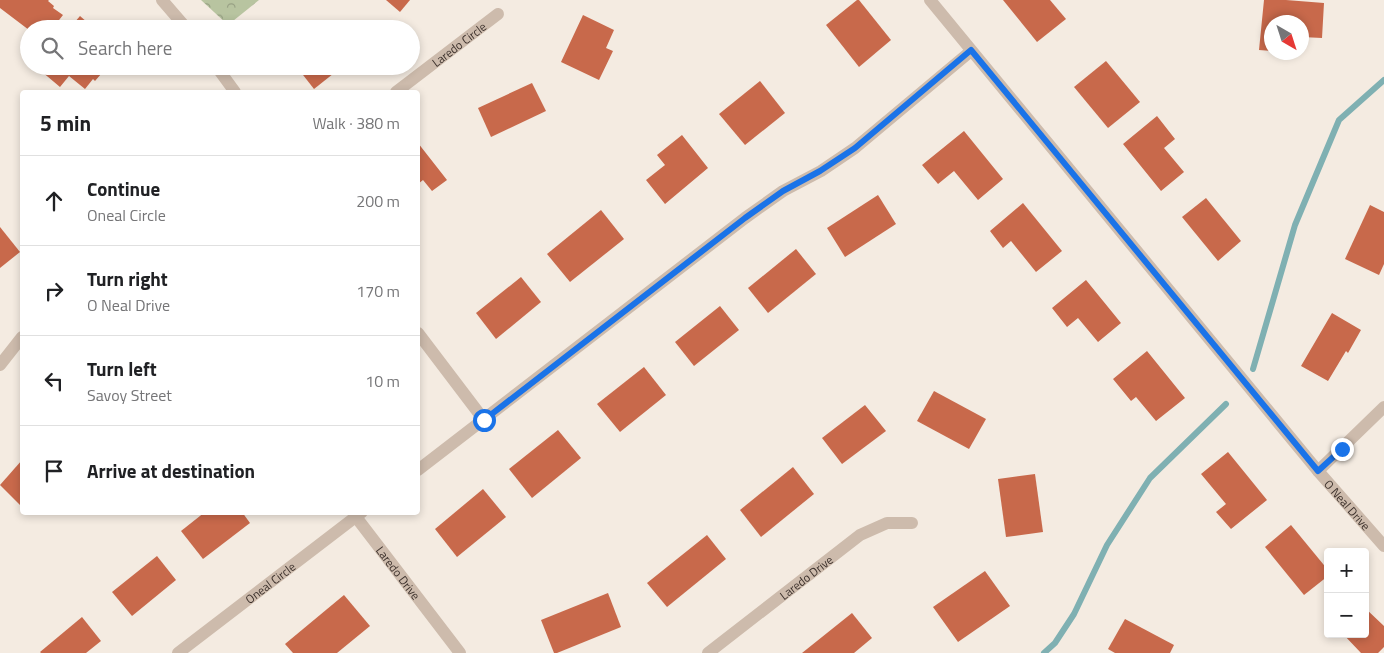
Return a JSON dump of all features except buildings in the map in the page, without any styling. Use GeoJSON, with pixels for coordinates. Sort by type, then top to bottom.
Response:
{"type":"FeatureCollection","features":[{"type":"Feature","properties":{"kind":"street"},"geometry":{"type":"LineString","coordinates":[[162,0],[180,20]]}},
{"type":"Feature","properties":{"kind":"street","name":"O Neal Drive"},"geometry":{"type":"LineString","coordinates":[[930,0],[1318,471],[1384,546]]}},
{"type":"Feature","properties":{"kind":"street","name":"Laredo Circle"},"geometry":{"type":"LineString","coordinates":[[420,74],[498,14]]}},
{"type":"Feature","properties":{"kind":"street"},"geometry":{"type":"LineString","coordinates":[[420,468],[745,218],[783,191],[820,171],[855,148],[971,50]]}},
{"type":"Feature","properties":{"kind":"street"},"geometry":{"type":"LineString","coordinates":[[223,75],[234,90]]}},
{"type":"Feature","properties":{"kind":"street","name":"Laredo Circle"},"geometry":{"type":"LineString","coordinates":[[399,90],[418,75]]}},
{"type":"Feature","properties":{"kind":"street"},"geometry":{"type":"LineString","coordinates":[[420,336],[484,420]]}},
{"type":"Feature","properties":{"kind":"street"},"geometry":{"type":"LineString","coordinates":[[0,365],[20,340]]}},
{"type":"Feature","properties":{"kind":"street"},"geometry":{"type":"LineString","coordinates":[[1318,471],[1384,407]]}},
{"type":"Feature","properties":{"kind":"street","name":"Oneal Circle"},"geometry":{"type":"LineString","coordinates":[[178,653],[359,515]]}},
{"type":"Feature","properties":{"kind":"street","name":"Laredo Drive"},"geometry":{"type":"LineString","coordinates":[[359,515],[460,653]]}},
{"type":"Feature","properties":{"kind":"street","name":"Laredo Drive"},"geometry":{"type":"LineString","coordinates":[[708,653],[860,535],[887,523],[912,523]]}},
{"type":"Feature","properties":{"kind":"green space"},"geometry":{"type":"Polygon","coordinates":[[[201,0],[259,0],[234,20],[223,20],[201,0]]]}},
{"type":"Feature","properties":{"kind":"waterway"},"geometry":{"type":"LineString","coordinates":[[1253,369],[1295,225],[1339,120],[1384,80]]}},
{"type":"Feature","properties":{"kind":"waterway"},"geometry":{"type":"LineString","coordinates":[[1044,653],[1055,643],[1074,614],[1107,545],[1150,478],[1226,404]]}},
{"type":"Feature","properties":{"kind":"route"},"geometry":{"type":"LineString","coordinates":[[484,420],[745,218],[783,191],[820,171],[855,148],[971,50],[1318,471],[1342,449]]}}]}
